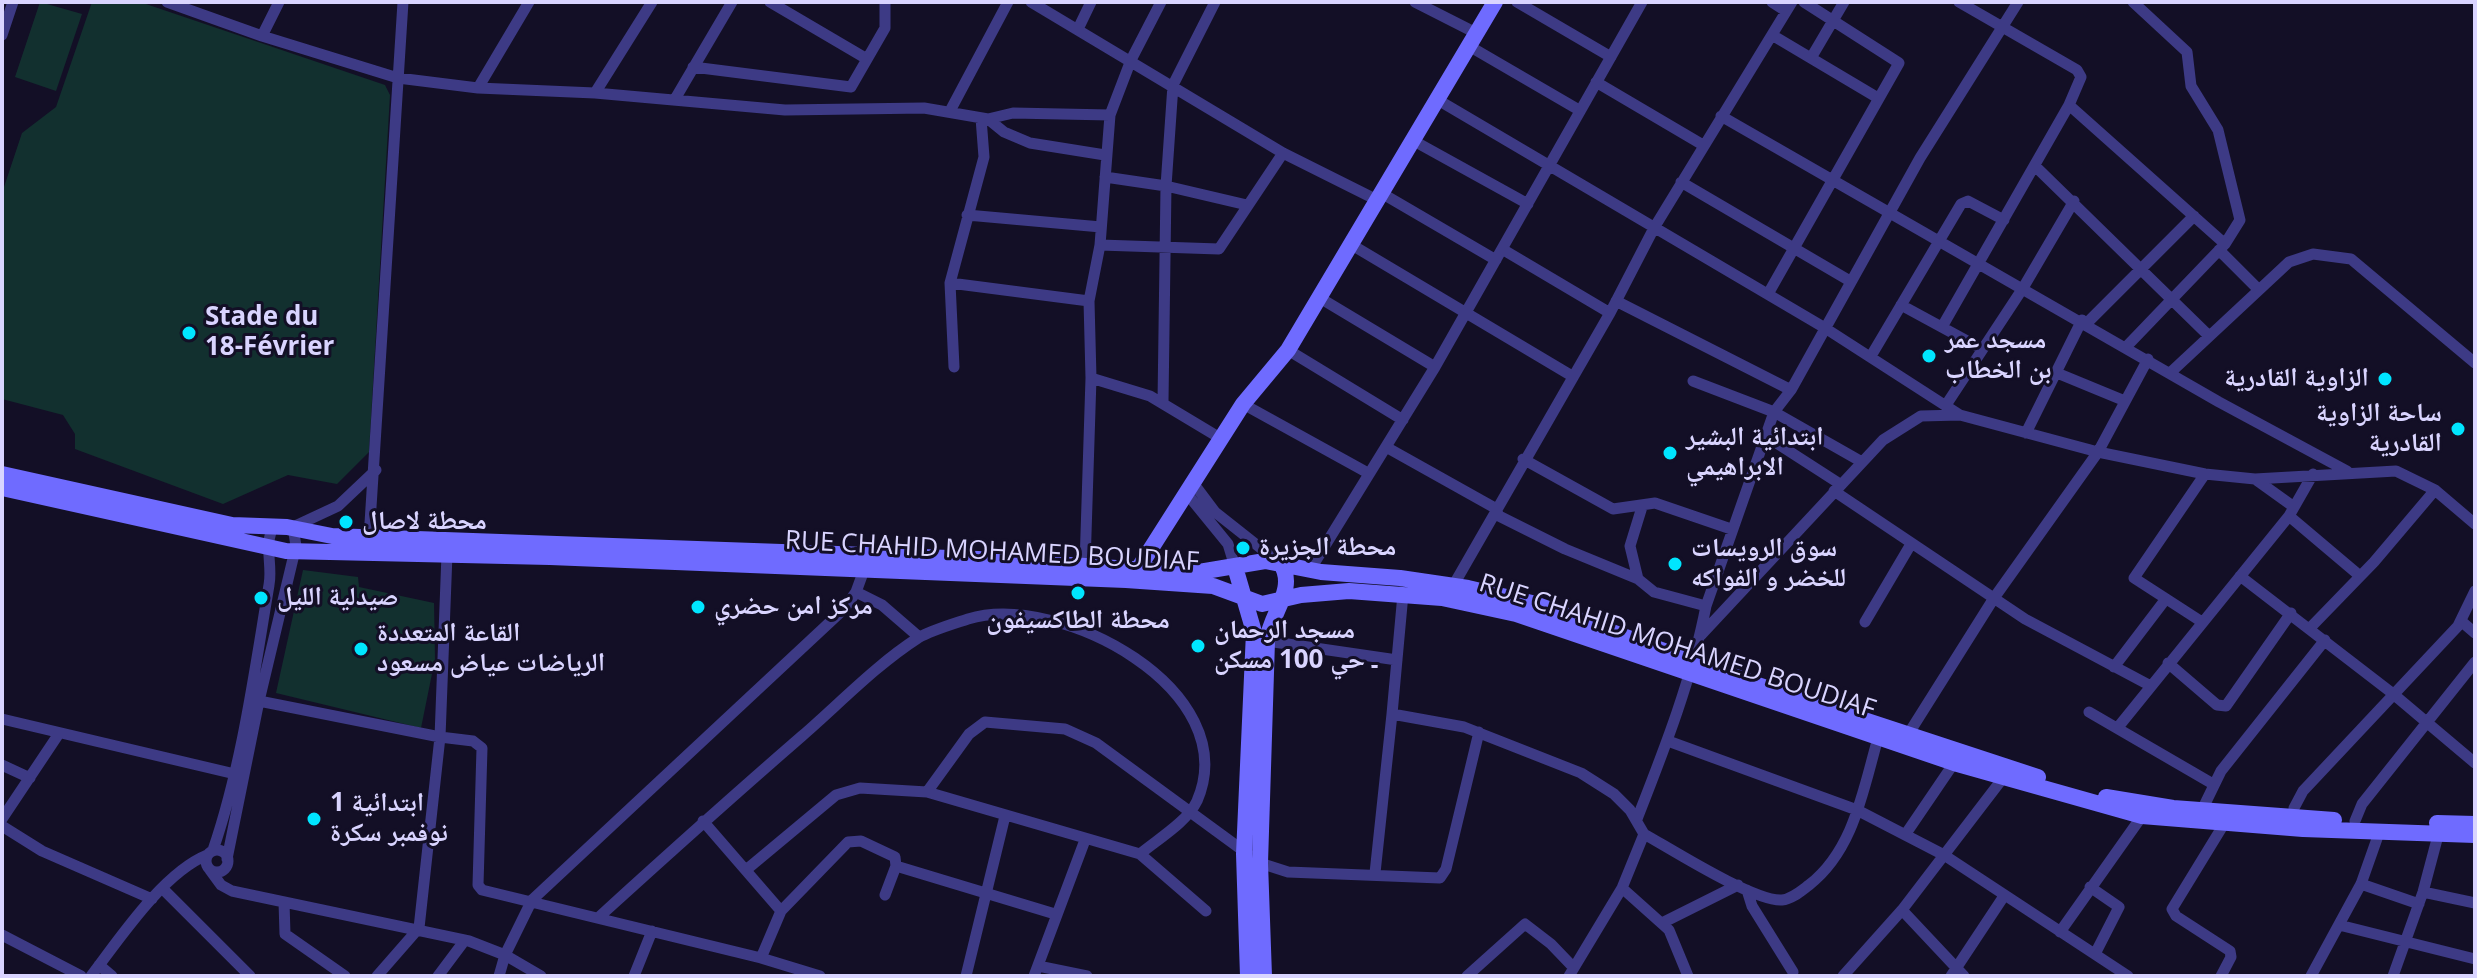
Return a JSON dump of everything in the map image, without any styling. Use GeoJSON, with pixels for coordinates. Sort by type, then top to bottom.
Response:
{"type":"FeatureCollection","features":[{"type":"Feature","properties":{"kind":"main road"},"geometry":{"type":"LineString","coordinates":[[1138,569],[1243,404],[1288,350],[1495,2]]}},
{"type":"Feature","properties":{"kind":"main road","name":"RUE CHAHID MOHAMED BOUDIAF"},"geometry":{"type":"LineString","coordinates":[[2,474],[232,525],[293,527],[332,536],[369,539],[456,538],[1085,565],[1193,573],[1255,561],[1281,564],[1456,591],[1567,623],[1878,738],[2003,778],[2142,816],[2379,833],[2440,827]]}},
{"type":"Feature","properties":{"kind":"main road","name":"RUE CHAHID MOHAMED BOUDIAF"},"geometry":{"type":"LineString","coordinates":[[2,488],[294,552],[447,554],[1213,586],[1262,604],[1320,593],[1456,591]]}},
{"type":"Feature","properties":{"kind":"main road"},"geometry":{"type":"LineString","coordinates":[[1248,976],[1244,854],[1259,675],[1269,624],[1288,581],[1281,564]]}},
{"type":"Feature","properties":{"kind":"main road"},"geometry":{"type":"LineString","coordinates":[[1235,567],[1254,628],[1259,675],[1264,976]]}},
{"type":"Feature","properties":{"kind":"main road","name":"RUE CHAHID MOHAMED BOUDIAF"},"geometry":{"type":"LineString","coordinates":[[1690,667],[2108,797],[2202,810],[2473,827]]}},
{"type":"Feature","properties":{"kind":"street"},"geometry":{"type":"LineString","coordinates":[[2,35],[13,2]]}},
{"type":"Feature","properties":{"kind":"street"},"geometry":{"type":"LineString","coordinates":[[167,2],[262,36],[398,78],[478,88],[595,93],[785,110],[861,107],[950,111],[985,119],[1004,132],[1030,143],[1105,155]]}},
{"type":"Feature","properties":{"kind":"street"},"geometry":{"type":"LineString","coordinates":[[262,36],[279,2]]}},
{"type":"Feature","properties":{"kind":"street"},"geometry":{"type":"LineString","coordinates":[[369,539],[376,469],[403,2]]}},
{"type":"Feature","properties":{"kind":"street"},"geometry":{"type":"LineString","coordinates":[[478,88],[529,2]]}},
{"type":"Feature","properties":{"kind":"street"},"geometry":{"type":"LineString","coordinates":[[595,93],[652,2]]}},
{"type":"Feature","properties":{"kind":"street"},"geometry":{"type":"LineString","coordinates":[[675,99],[729,6],[714,2]]}},
{"type":"Feature","properties":{"kind":"street"},"geometry":{"type":"LineString","coordinates":[[770,2],[867,59]]}},
{"type":"Feature","properties":{"kind":"street"},"geometry":{"type":"LineString","coordinates":[[851,87],[885,28],[885,2]]}},
{"type":"Feature","properties":{"kind":"street"},"geometry":{"type":"LineString","coordinates":[[950,111],[1008,2]]}},
{"type":"Feature","properties":{"kind":"street"},"geometry":{"type":"LineString","coordinates":[[1031,2],[1283,153],[1499,254],[1610,313]]}},
{"type":"Feature","properties":{"kind":"street"},"geometry":{"type":"LineString","coordinates":[[1078,29],[1091,2]]}},
{"type":"Feature","properties":{"kind":"street"},"geometry":{"type":"LineString","coordinates":[[1085,565],[1091,378],[1089,301],[1100,245],[1110,115],[1131,60],[1161,2]]}},
{"type":"Feature","properties":{"kind":"street"},"geometry":{"type":"LineString","coordinates":[[1163,402],[1166,186],[1173,85],[1215,2]]}},
{"type":"Feature","properties":{"kind":"street"},"geometry":{"type":"LineString","coordinates":[[1415,2],[1579,110]]}},
{"type":"Feature","properties":{"kind":"street"},"geometry":{"type":"LineString","coordinates":[[1517,2],[1611,57]]}},
{"type":"Feature","properties":{"kind":"street"},"geometry":{"type":"LineString","coordinates":[[1456,591],[1495,508],[1610,313],[1654,228],[1789,6],[1772,2]]}},
{"type":"Feature","properties":{"kind":"street"},"geometry":{"type":"LineString","coordinates":[[1768,294],[1898,61],[1804,2]]}},
{"type":"Feature","properties":{"kind":"street"},"geometry":{"type":"LineString","coordinates":[[1811,58],[1844,2]]}},
{"type":"Feature","properties":{"kind":"street"},"geometry":{"type":"LineString","coordinates":[[1942,327],[2035,166],[2080,80],[2077,70],[1959,2]]}},
{"type":"Feature","properties":{"kind":"street"},"geometry":{"type":"LineString","coordinates":[[1637,819],[1668,741],[1706,606],[1774,412],[1791,390],[1889,214],[2018,2]]}},
{"type":"Feature","properties":{"kind":"street"},"geometry":{"type":"LineString","coordinates":[[2127,346],[2222,247],[2240,220],[2218,130],[2196,98],[2184,47],[2133,2]]}},
{"type":"Feature","properties":{"kind":"street"},"geometry":{"type":"LineString","coordinates":[[1310,570],[1435,367],[1639,3]]}},
{"type":"Feature","properties":{"kind":"street"},"geometry":{"type":"LineString","coordinates":[[1772,35],[1878,98]]}},
{"type":"Feature","properties":{"kind":"street"},"geometry":{"type":"LineString","coordinates":[[693,67],[851,87]]}},
{"type":"Feature","properties":{"kind":"street"},"geometry":{"type":"LineString","coordinates":[[1596,82],[1703,145]]}},
{"type":"Feature","properties":{"kind":"street"},"geometry":{"type":"LineString","coordinates":[[851,87],[861,107]]}},
{"type":"Feature","properties":{"kind":"street"},"geometry":{"type":"LineString","coordinates":[[1438,100],[1825,328],[1960,415]]}},
{"type":"Feature","properties":{"kind":"street"},"geometry":{"type":"LineString","coordinates":[[2069,105],[2194,216],[2258,289]]}},
{"type":"Feature","properties":{"kind":"street"},"geometry":{"type":"LineString","coordinates":[[985,119],[1013,113],[1110,115]]}},
{"type":"Feature","properties":{"kind":"street"},"geometry":{"type":"LineString","coordinates":[[1721,116],[1937,242],[2347,471]]}},
{"type":"Feature","properties":{"kind":"street"},"geometry":{"type":"LineString","coordinates":[[954,367],[950,283],[985,148],[985,119]]}},
{"type":"Feature","properties":{"kind":"street"},"geometry":{"type":"LineString","coordinates":[[1414,141],[1528,204]]}},
{"type":"Feature","properties":{"kind":"street"},"geometry":{"type":"LineString","coordinates":[[1100,245],[1219,249],[1283,153]]}},
{"type":"Feature","properties":{"kind":"street"},"geometry":{"type":"LineString","coordinates":[[2035,166],[2142,267],[2208,335]]}},
{"type":"Feature","properties":{"kind":"street"},"geometry":{"type":"LineString","coordinates":[[1105,177],[1166,186],[1247,205]]}},
{"type":"Feature","properties":{"kind":"street"},"geometry":{"type":"LineString","coordinates":[[1681,182],[1850,281]]}},
{"type":"Feature","properties":{"kind":"street"},"geometry":{"type":"LineString","coordinates":[[1871,356],[1964,201],[2004,220]]}},
{"type":"Feature","properties":{"kind":"street"},"geometry":{"type":"LineString","coordinates":[[1946,405],[2023,288],[2074,201]]}},
{"type":"Feature","properties":{"kind":"street"},"geometry":{"type":"LineString","coordinates":[[967,215],[1101,227]]}},
{"type":"Feature","properties":{"kind":"street"},"geometry":{"type":"LineString","coordinates":[[2026,433],[2085,322],[2194,216]]}},
{"type":"Feature","properties":{"kind":"street"},"geometry":{"type":"LineString","coordinates":[[1352,245],[1572,376]]}},
{"type":"Feature","properties":{"kind":"street"},"geometry":{"type":"LineString","coordinates":[[2170,373],[2258,289],[2299,256],[2345,256],[2475,363]]}},
{"type":"Feature","properties":{"kind":"street"},"geometry":{"type":"LineString","coordinates":[[950,283],[1089,301]]}},
{"type":"Feature","properties":{"kind":"street"},"geometry":{"type":"LineString","coordinates":[[1320,298],[1435,367]]}},
{"type":"Feature","properties":{"kind":"street"},"geometry":{"type":"LineString","coordinates":[[1616,301],[1791,390]]}},
{"type":"Feature","properties":{"kind":"street"},"geometry":{"type":"LineString","coordinates":[[1901,305],[1982,349]]}},
{"type":"Feature","properties":{"kind":"street"},"geometry":{"type":"LineString","coordinates":[[1288,350],[1403,420]]}},
{"type":"Feature","properties":{"kind":"street"},"geometry":{"type":"LineString","coordinates":[[1909,733],[1994,598],[2098,452],[2148,359]]}},
{"type":"Feature","properties":{"kind":"street"},"geometry":{"type":"LineString","coordinates":[[2057,373],[2125,401]]}},
{"type":"Feature","properties":{"kind":"street"},"geometry":{"type":"LineString","coordinates":[[1091,378],[1163,402],[1220,438]]}},
{"type":"Feature","properties":{"kind":"street"},"geometry":{"type":"LineString","coordinates":[[1693,381],[1774,412],[1862,462]]}},
{"type":"Feature","properties":{"kind":"street"},"geometry":{"type":"LineString","coordinates":[[1243,404],[1368,473]]}},
{"type":"Feature","properties":{"kind":"street"},"geometry":{"type":"LineString","coordinates":[[1700,636],[1893,431],[1921,416],[1960,415],[2098,452],[2205,474],[2255,479],[2347,471],[2396,471],[2435,490],[2475,524]]}},
{"type":"Feature","properties":{"kind":"street"},"geometry":{"type":"LineString","coordinates":[[1764,435],[1911,544],[1994,598],[2149,685]]}},
{"type":"Feature","properties":{"kind":"street"},"geometry":{"type":"LineString","coordinates":[[1386,447],[1495,508],[1499,516],[1565,549],[1638,579],[1654,592],[1706,606]]}},
{"type":"Feature","properties":{"kind":"street"},"geometry":{"type":"LineString","coordinates":[[1523,459],[1613,509],[1655,503],[1731,529]]}},
{"type":"Feature","properties":{"kind":"street"},"geometry":{"type":"LineString","coordinates":[[209,860],[219,872],[226,864],[259,701],[294,552],[293,527],[338,506],[359,490],[376,469]]}},
{"type":"Feature","properties":{"kind":"street"},"geometry":{"type":"LineString","coordinates":[[2202,622],[2134,578],[2205,474]]}},
{"type":"Feature","properties":{"kind":"street"},"geometry":{"type":"LineString","coordinates":[[2119,726],[2292,511],[2313,474]]}},
{"type":"Feature","properties":{"kind":"street"},"geometry":{"type":"LineString","coordinates":[[2255,479],[2360,576]]}},
{"type":"Feature","properties":{"kind":"street"},"geometry":{"type":"LineString","coordinates":[[1191,490],[1281,564]]}},
{"type":"Feature","properties":{"kind":"street"},"geometry":{"type":"LineString","coordinates":[[1191,490],[1228,544],[1235,567]]}},
{"type":"Feature","properties":{"kind":"street"},"geometry":{"type":"LineString","coordinates":[[2310,628],[2435,490]]}},
{"type":"Feature","properties":{"kind":"street"},"geometry":{"type":"LineString","coordinates":[[1638,579],[1630,546],[1642,507]]}},
{"type":"Feature","properties":{"kind":"street"},"geometry":{"type":"LineString","coordinates":[[274,526],[268,547],[272,571],[235,774],[209,860],[221,885],[238,892],[465,940],[505,955],[541,976]]}},
{"type":"Feature","properties":{"kind":"street"},"geometry":{"type":"LineString","coordinates":[[1865,622],[1911,544]]}},
{"type":"Feature","properties":{"kind":"street"},"geometry":{"type":"LineString","coordinates":[[377,976],[419,928],[440,737],[447,554]]}},
{"type":"Feature","properties":{"kind":"street"},"geometry":{"type":"LineString","coordinates":[[499,976],[505,955],[532,900],[844,609],[856,592],[864,570]]}},
{"type":"Feature","properties":{"kind":"street"},"geometry":{"type":"LineString","coordinates":[[2240,576],[2392,693],[2475,763]]}},
{"type":"Feature","properties":{"kind":"street"},"geometry":{"type":"LineString","coordinates":[[2294,817],[2294,808],[2303,791],[2461,621],[2475,591]]}},
{"type":"Feature","properties":{"kind":"street"},"geometry":{"type":"LineString","coordinates":[[856,592],[882,605],[919,637]]}},
{"type":"Feature","properties":{"kind":"street"},"geometry":{"type":"LineString","coordinates":[[1375,873],[1403,594]]}},
{"type":"Feature","properties":{"kind":"street"},"geometry":{"type":"LineString","coordinates":[[2114,667],[2165,600]]}},
{"type":"Feature","properties":{"kind":"street"},"geometry":{"type":"LineString","coordinates":[[599,917],[703,821],[919,637],[970,618],[1001,613],[1075,626],[1123,648],[1175,695],[1196,729],[1203,762],[1202,785],[1190,813],[1140,854]]}},
{"type":"Feature","properties":{"kind":"street"},"geometry":{"type":"LineString","coordinates":[[2168,663],[2217,705],[2226,706],[2291,613]]}},
{"type":"Feature","properties":{"kind":"street"},"geometry":{"type":"LineString","coordinates":[[2461,621],[2475,633]]}},
{"type":"Feature","properties":{"kind":"street"},"geometry":{"type":"LineString","coordinates":[[2202,810],[2213,784],[2325,640]]}},
{"type":"Feature","properties":{"kind":"street"},"geometry":{"type":"LineString","coordinates":[[1267,641],[1397,660]]}},
{"type":"Feature","properties":{"kind":"street"},"geometry":{"type":"LineString","coordinates":[[2355,821],[2362,804],[2475,662]]}},
{"type":"Feature","properties":{"kind":"street"},"geometry":{"type":"LineString","coordinates":[[259,701],[473,741],[482,748],[478,886],[485,891],[761,958],[820,976]]}},
{"type":"Feature","properties":{"kind":"street"},"geometry":{"type":"LineString","coordinates":[[2089,712],[2119,726],[2213,784]]}},
{"type":"Feature","properties":{"kind":"street"},"geometry":{"type":"LineString","coordinates":[[1392,714],[1479,732],[1603,784],[1637,819],[1644,834],[1743,888],[1779,900],[1801,891],[1826,872],[1835,859],[1857,810],[1878,738]]}},
{"type":"Feature","properties":{"kind":"street"},"geometry":{"type":"LineString","coordinates":[[2,719],[58,735],[235,774]]}},
{"type":"Feature","properties":{"kind":"street"},"geometry":{"type":"LineString","coordinates":[[927,792],[977,725],[991,722],[1075,732],[1260,863],[1288,872],[1443,876],[1479,732]]}},
{"type":"Feature","properties":{"kind":"street"},"geometry":{"type":"LineString","coordinates":[[2,819],[58,735]]}},
{"type":"Feature","properties":{"kind":"street"},"geometry":{"type":"LineString","coordinates":[[1668,741],[1857,810],[1944,855],[2128,976]]}},
{"type":"Feature","properties":{"kind":"street"},"geometry":{"type":"LineString","coordinates":[[1905,835],[1954,763]]}},
{"type":"Feature","properties":{"kind":"street"},"geometry":{"type":"LineString","coordinates":[[2,765],[30,778]]}},
{"type":"Feature","properties":{"kind":"street"},"geometry":{"type":"LineString","coordinates":[[1843,976],[1902,910],[2003,778]]}},
{"type":"Feature","properties":{"kind":"street"},"geometry":{"type":"LineString","coordinates":[[746,870],[844,791],[927,792],[1140,854],[1206,911]]}},
{"type":"Feature","properties":{"kind":"street"},"geometry":{"type":"LineString","coordinates":[[966,976],[1005,816]]}},
{"type":"Feature","properties":{"kind":"street"},"geometry":{"type":"LineString","coordinates":[[2060,932],[2142,816]]}},
{"type":"Feature","properties":{"kind":"street"},"geometry":{"type":"LineString","coordinates":[[703,821],[781,911]]}},
{"type":"Feature","properties":{"kind":"street"},"geometry":{"type":"LineString","coordinates":[[2221,976],[2231,957],[2230,951],[2176,916],[2172,909],[2224,824]]}},
{"type":"Feature","properties":{"kind":"street"},"geometry":{"type":"LineString","coordinates":[[2,826],[42,851],[152,899]]}},
{"type":"Feature","properties":{"kind":"street"},"geometry":{"type":"LineString","coordinates":[[2393,976],[2421,898],[2440,827]]}},
{"type":"Feature","properties":{"kind":"street"},"geometry":{"type":"LineString","coordinates":[[2311,976],[2361,884],[2379,833]]}},
{"type":"Feature","properties":{"kind":"street"},"geometry":{"type":"LineString","coordinates":[[1467,976],[1525,924],[1551,944],[1571,972],[1622,888],[1644,834]]}},
{"type":"Feature","properties":{"kind":"street"},"geometry":{"type":"LineString","coordinates":[[1085,840],[1036,971],[1087,976]]}},
{"type":"Feature","properties":{"kind":"street"},"geometry":{"type":"LineString","coordinates":[[761,958],[781,911],[848,842],[861,841],[893,854],[896,866],[885,895]]}},
{"type":"Feature","properties":{"kind":"street"},"geometry":{"type":"LineString","coordinates":[[91,976],[152,899],[192,862],[209,860],[224,852],[238,892]]}},
{"type":"Feature","properties":{"kind":"street"},"geometry":{"type":"LineString","coordinates":[[896,866],[1055,914]]}},
{"type":"Feature","properties":{"kind":"street"},"geometry":{"type":"LineString","coordinates":[[2361,884],[2421,898],[2475,903]]}},
{"type":"Feature","properties":{"kind":"street"},"geometry":{"type":"LineString","coordinates":[[2090,887],[2119,907],[2095,954]]}},
{"type":"Feature","properties":{"kind":"street"},"geometry":{"type":"LineString","coordinates":[[1622,888],[1662,923],[1674,938],[1688,976]]}},
{"type":"Feature","properties":{"kind":"street"},"geometry":{"type":"LineString","coordinates":[[1662,923],[1743,888]]}},
{"type":"Feature","properties":{"kind":"street"},"geometry":{"type":"LineString","coordinates":[[1743,888],[1791,975]]}},
{"type":"Feature","properties":{"kind":"street"},"geometry":{"type":"LineString","coordinates":[[163,889],[250,976]]}},
{"type":"Feature","properties":{"kind":"street"},"geometry":{"type":"LineString","coordinates":[[1902,910],[1958,973],[2004,896]]}},
{"type":"Feature","properties":{"kind":"street"},"geometry":{"type":"LineString","coordinates":[[284,902],[285,934],[345,976]]}},
{"type":"Feature","properties":{"kind":"street"},"geometry":{"type":"LineString","coordinates":[[2339,925],[2475,959]]}},
{"type":"Feature","properties":{"kind":"street"},"geometry":{"type":"LineString","coordinates":[[634,976],[652,931]]}},
{"type":"Feature","properties":{"kind":"street"},"geometry":{"type":"LineString","coordinates":[[2,935],[81,976]]}},
{"type":"Feature","properties":{"kind":"street"},"geometry":{"type":"LineString","coordinates":[[438,976],[465,940]]}},
{"type":"Feature","properties":{"kind":"street"},"geometry":{"type":"LineString","coordinates":[[99,965],[112,976]]}},
{"type":"Feature","properties":{"kind":"green space"},"geometry":{"type":"Polygon","coordinates":[[[40,2],[82,14],[56,91],[15,77],[40,2]]]}},
{"type":"Feature","properties":{"kind":"green space","name":"Stade du 18-Février"},"geometry":{"type":"Polygon","coordinates":[[[92,2],[140,2],[385,85],[390,95],[369,452],[337,484],[288,475],[223,504],[75,449],[75,434],[63,415],[2,399],[2,193],[22,133],[56,107],[92,2]]]}},
{"type":"Feature","properties":{"kind":"green space","name":"القاعة المتعددة الرياضات عياض مسعود"},"geometry":{"type":"Polygon","coordinates":[[[303,570],[358,577],[359,587],[434,603],[435,659],[421,728],[276,693],[303,570]]]}},
{"type":"Feature","properties":{"kind":"place","name":"Stade du 18-Février"},"geometry":{"type":"Point","coordinates":[189,333]}},
{"type":"Feature","properties":{"kind":"place","name":"مسجد عمر بن الخطاب"},"geometry":{"type":"Point","coordinates":[1929,356]}},
{"type":"Feature","properties":{"kind":"place","name":"الزاوية القادرية"},"geometry":{"type":"Point","coordinates":[2385,379]}},
{"type":"Feature","properties":{"kind":"place","name":"ساحة الزاوية القادرية"},"geometry":{"type":"Point","coordinates":[2458,429]}},
{"type":"Feature","properties":{"kind":"place","name":"ابتدائية البشير الابراهيمي"},"geometry":{"type":"Point","coordinates":[1670,453]}},
{"type":"Feature","properties":{"kind":"place","name":"محطة لاصال"},"geometry":{"type":"Point","coordinates":[346,522]}},
{"type":"Feature","properties":{"kind":"place","name":"محطة الجزيرة"},"geometry":{"type":"Point","coordinates":[1243,548]}},
{"type":"Feature","properties":{"kind":"place","name":"سوق الرويسات للخضر و الفواكه"},"geometry":{"type":"Point","coordinates":[1675,564]}},
{"type":"Feature","properties":{"kind":"place","name":"محطة الطاكسيفون"},"geometry":{"type":"Point","coordinates":[1078,593]}},
{"type":"Feature","properties":{"kind":"place","name":"صيدلية الليل"},"geometry":{"type":"Point","coordinates":[261,598]}},
{"type":"Feature","properties":{"kind":"place","name":"مركز امن حضري"},"geometry":{"type":"Point","coordinates":[698,607]}},
{"type":"Feature","properties":{"kind":"place","name":"مسجد الرحمان ـ حي 100 مسكن"},"geometry":{"type":"Point","coordinates":[1198,646]}},
{"type":"Feature","properties":{"kind":"place","name":"القاعة المتعددة الرياضات عياض مسعود"},"geometry":{"type":"Point","coordinates":[361,649]}},
{"type":"Feature","properties":{"kind":"place","name":"ابتدائية 1 نوفمبر سكرة"},"geometry":{"type":"Point","coordinates":[314,819]}}]}
